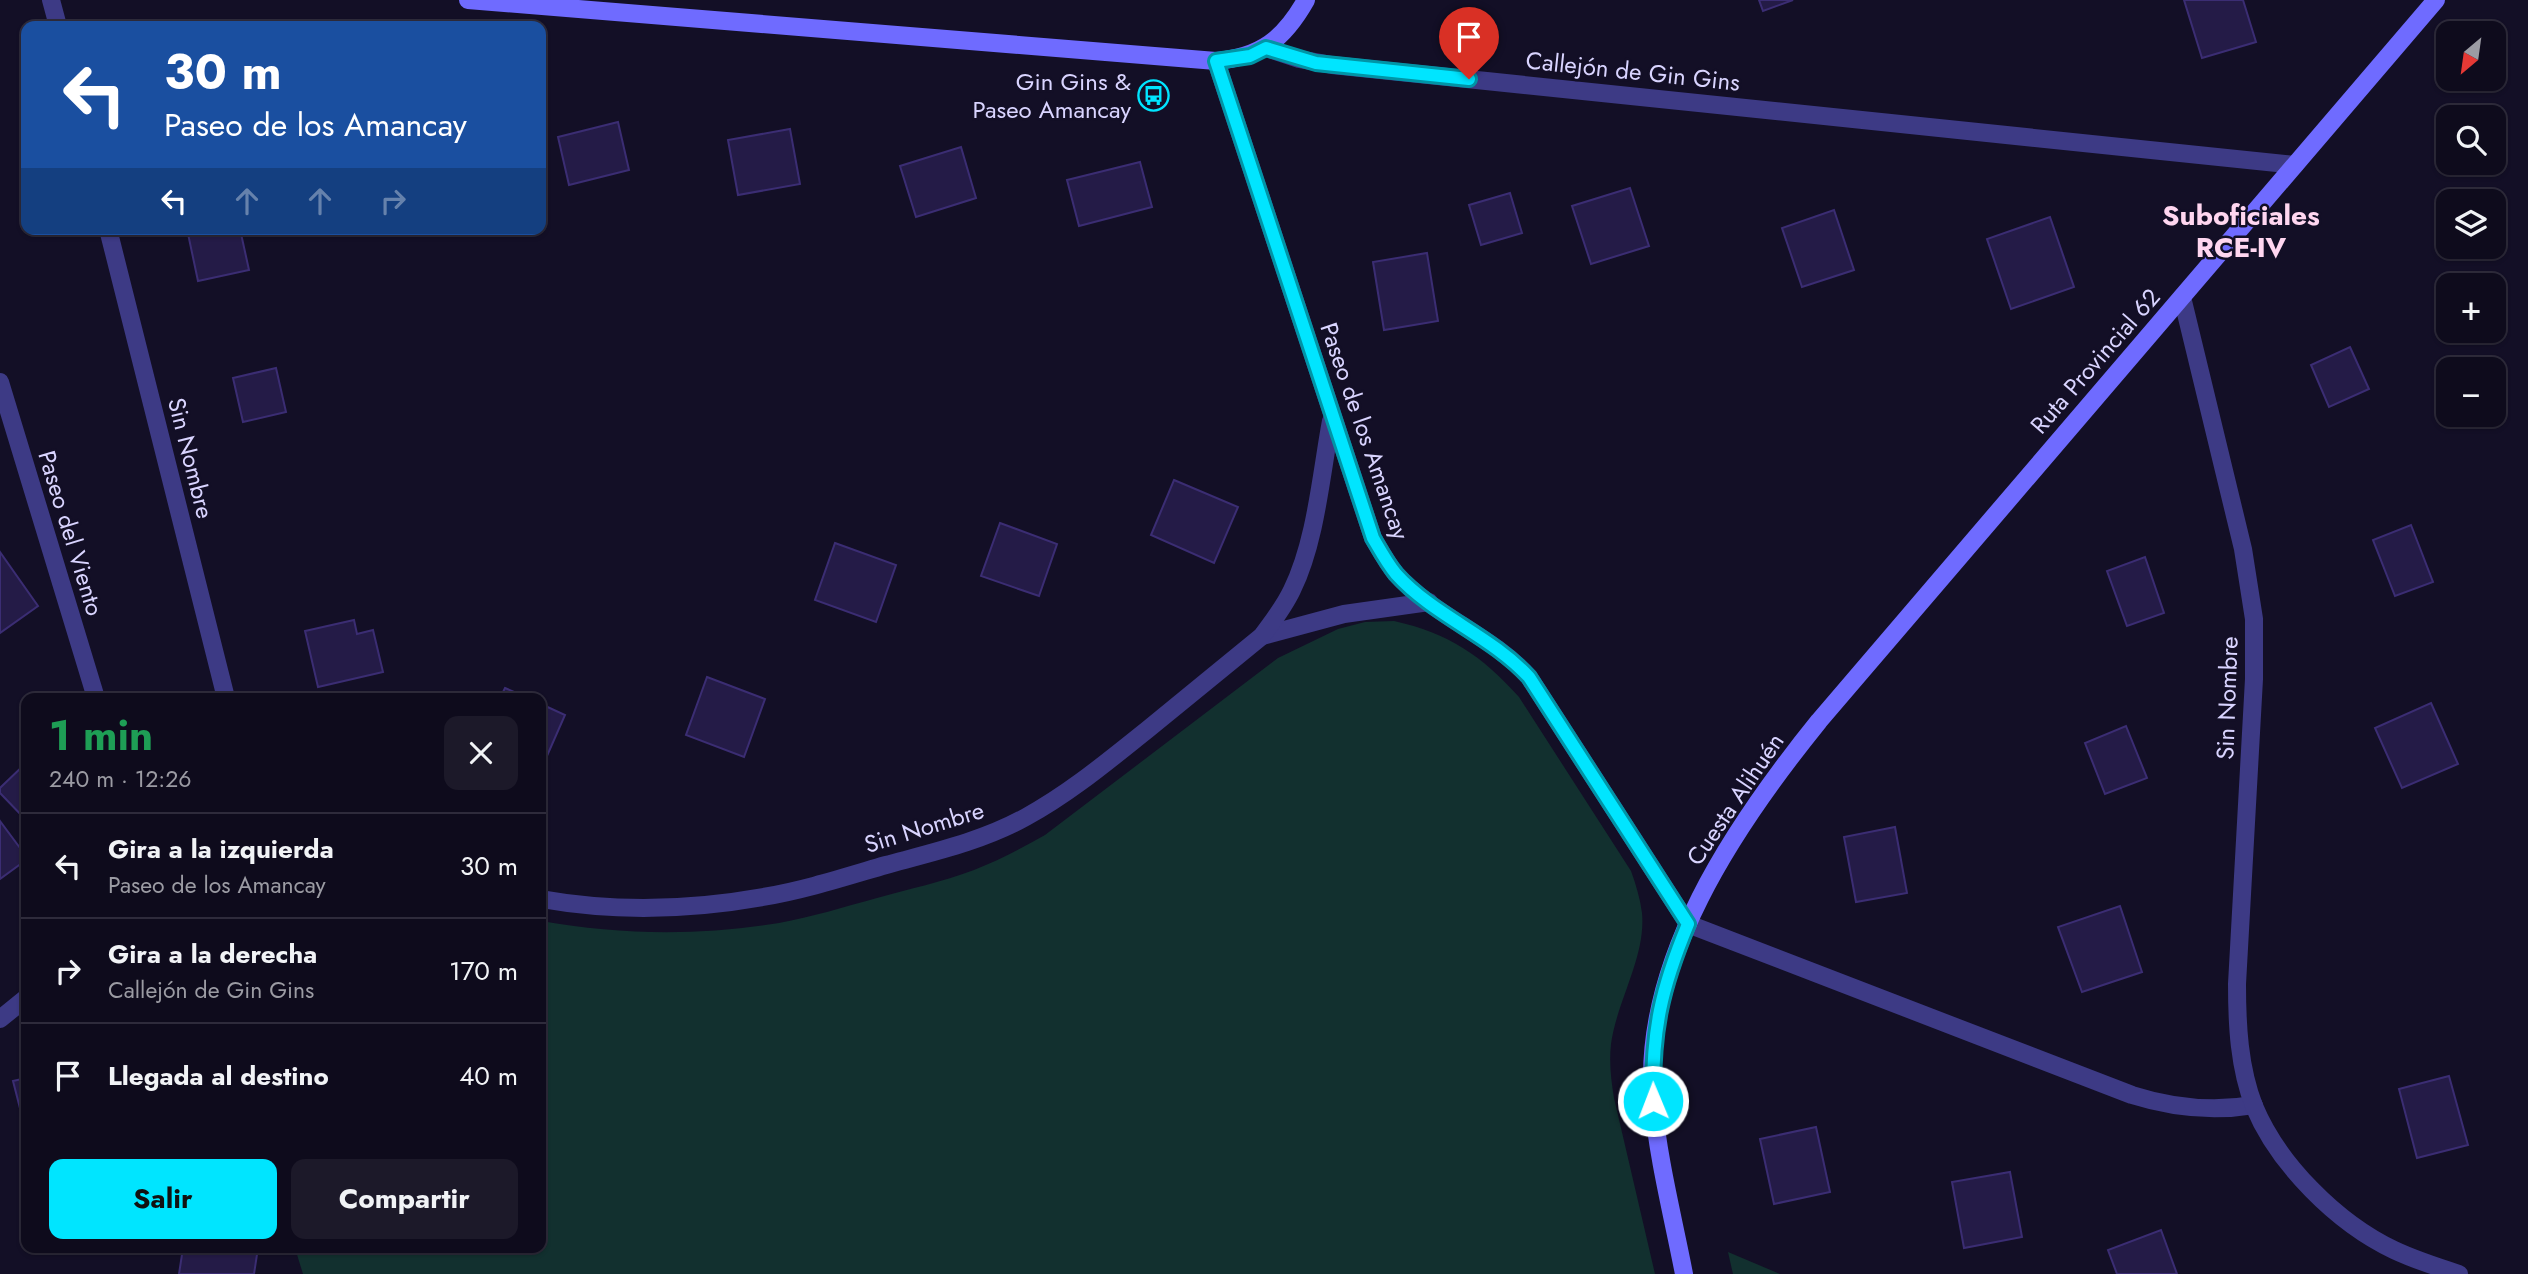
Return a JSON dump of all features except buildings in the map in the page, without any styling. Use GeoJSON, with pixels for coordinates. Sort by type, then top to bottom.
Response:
{"type":"FeatureCollection","features":[{"type":"Feature","properties":{"kind":"main road"},"geometry":{"type":"LineString","coordinates":[[468,0],[1216,61],[1250,56],[1266,48],[1292,22],[1306,0]]}},
{"type":"Feature","properties":{"kind":"main road","name":"Ruta Provincial 62"},"geometry":{"type":"LineString","coordinates":[[1819,721],[2436,0]]}},
{"type":"Feature","properties":{"kind":"main road","name":"Cuesta Alihuén"},"geometry":{"type":"LineString","coordinates":[[1685,1274],[1657,1136],[1653,1101],[1655,1028],[1664,989],[1688,924],[1746,818],[1819,721]]}},
{"type":"Feature","properties":{"kind":"street"},"geometry":{"type":"LineString","coordinates":[[51,0],[57,21]]}},
{"type":"Feature","properties":{"kind":"street","name":"Callejón de Gin Gins"},"geometry":{"type":"LineString","coordinates":[[1266,48],[1299,59],[1332,65],[2295,165]]}},
{"type":"Feature","properties":{"kind":"street","name":"Paseo de los Amancay"},"geometry":{"type":"LineString","coordinates":[[1216,61],[1373,538],[1396,573],[1429,602],[1501,650],[1529,677],[1688,924]]}},
{"type":"Feature","properties":{"kind":"street","name":"Sin Nombre"},"geometry":{"type":"LineString","coordinates":[[110,235],[225,693]]}},
{"type":"Feature","properties":{"kind":"street","name":"Sin Nombre"},"geometry":{"type":"LineString","coordinates":[[2182,297],[2243,549],[2253,619],[2255,679],[2237,1026],[2243,1065],[2254,1105],[2272,1140],[2296,1173],[2325,1202],[2358,1229],[2392,1250],[2459,1274]]}},
{"type":"Feature","properties":{"kind":"street","name":"Paseo del Viento"},"geometry":{"type":"LineString","coordinates":[[0,382],[94,693]]}},
{"type":"Feature","properties":{"kind":"street","name":"Sin Nombre"},"geometry":{"type":"LineString","coordinates":[[546,900],[620,907],[730,902],[796,890],[948,849],[1025,817],[1090,775],[1262,636],[1288,598],[1303,563],[1332,417]]}},
{"type":"Feature","properties":{"kind":"street","name":"Sin Nombre"},"geometry":{"type":"LineString","coordinates":[[1262,636],[1344,614],[1429,602]]}},
{"type":"Feature","properties":{"kind":"street"},"geometry":{"type":"LineString","coordinates":[[1688,924],[2132,1096],[2202,1109],[2226,1110],[2254,1105]]}},
{"type":"Feature","properties":{"kind":"street"},"geometry":{"type":"LineString","coordinates":[[0,1019],[21,1002]]}},
{"type":"Feature","properties":{"kind":"green space"},"geometry":{"type":"Polygon","coordinates":[[[1394,621],[1432,632],[1478,658],[1505,682],[1519,697],[1631,871],[1640,902],[1642,929],[1636,962],[1614,1028],[1610,1051],[1611,1071],[1614,1098],[1655,1274],[303,1274],[297,1253],[546,1253],[546,922],[600,929],[660,932],[750,927],[816,915],[962,874],[1001,858],[1045,835],[1278,658],[1338,629],[1365,622],[1394,621]]]}},
{"type":"Feature","properties":{"kind":"green space"},"geometry":{"type":"Polygon","coordinates":[[[1728,1252],[1780,1274],[1733,1274],[1728,1252]]]}},
{"type":"Feature","properties":{"kind":"place","name":"Gin Gins & Paseo Amancay"},"geometry":{"type":"Point","coordinates":[1154,95]}},
{"type":"Feature","properties":{"kind":"district","name":"Suboficiales RCE-IV"},"geometry":{"type":"Point","coordinates":[2241,231]}},
{"type":"Feature","properties":{"kind":"route"},"geometry":{"type":"LineString","coordinates":[[1469,79],[1316,63],[1266,48],[1250,56],[1216,61],[1373,538],[1383,556],[1411,588],[1501,650],[1529,677],[1688,924],[1664,989],[1655,1028],[1653,1101]]}}]}
